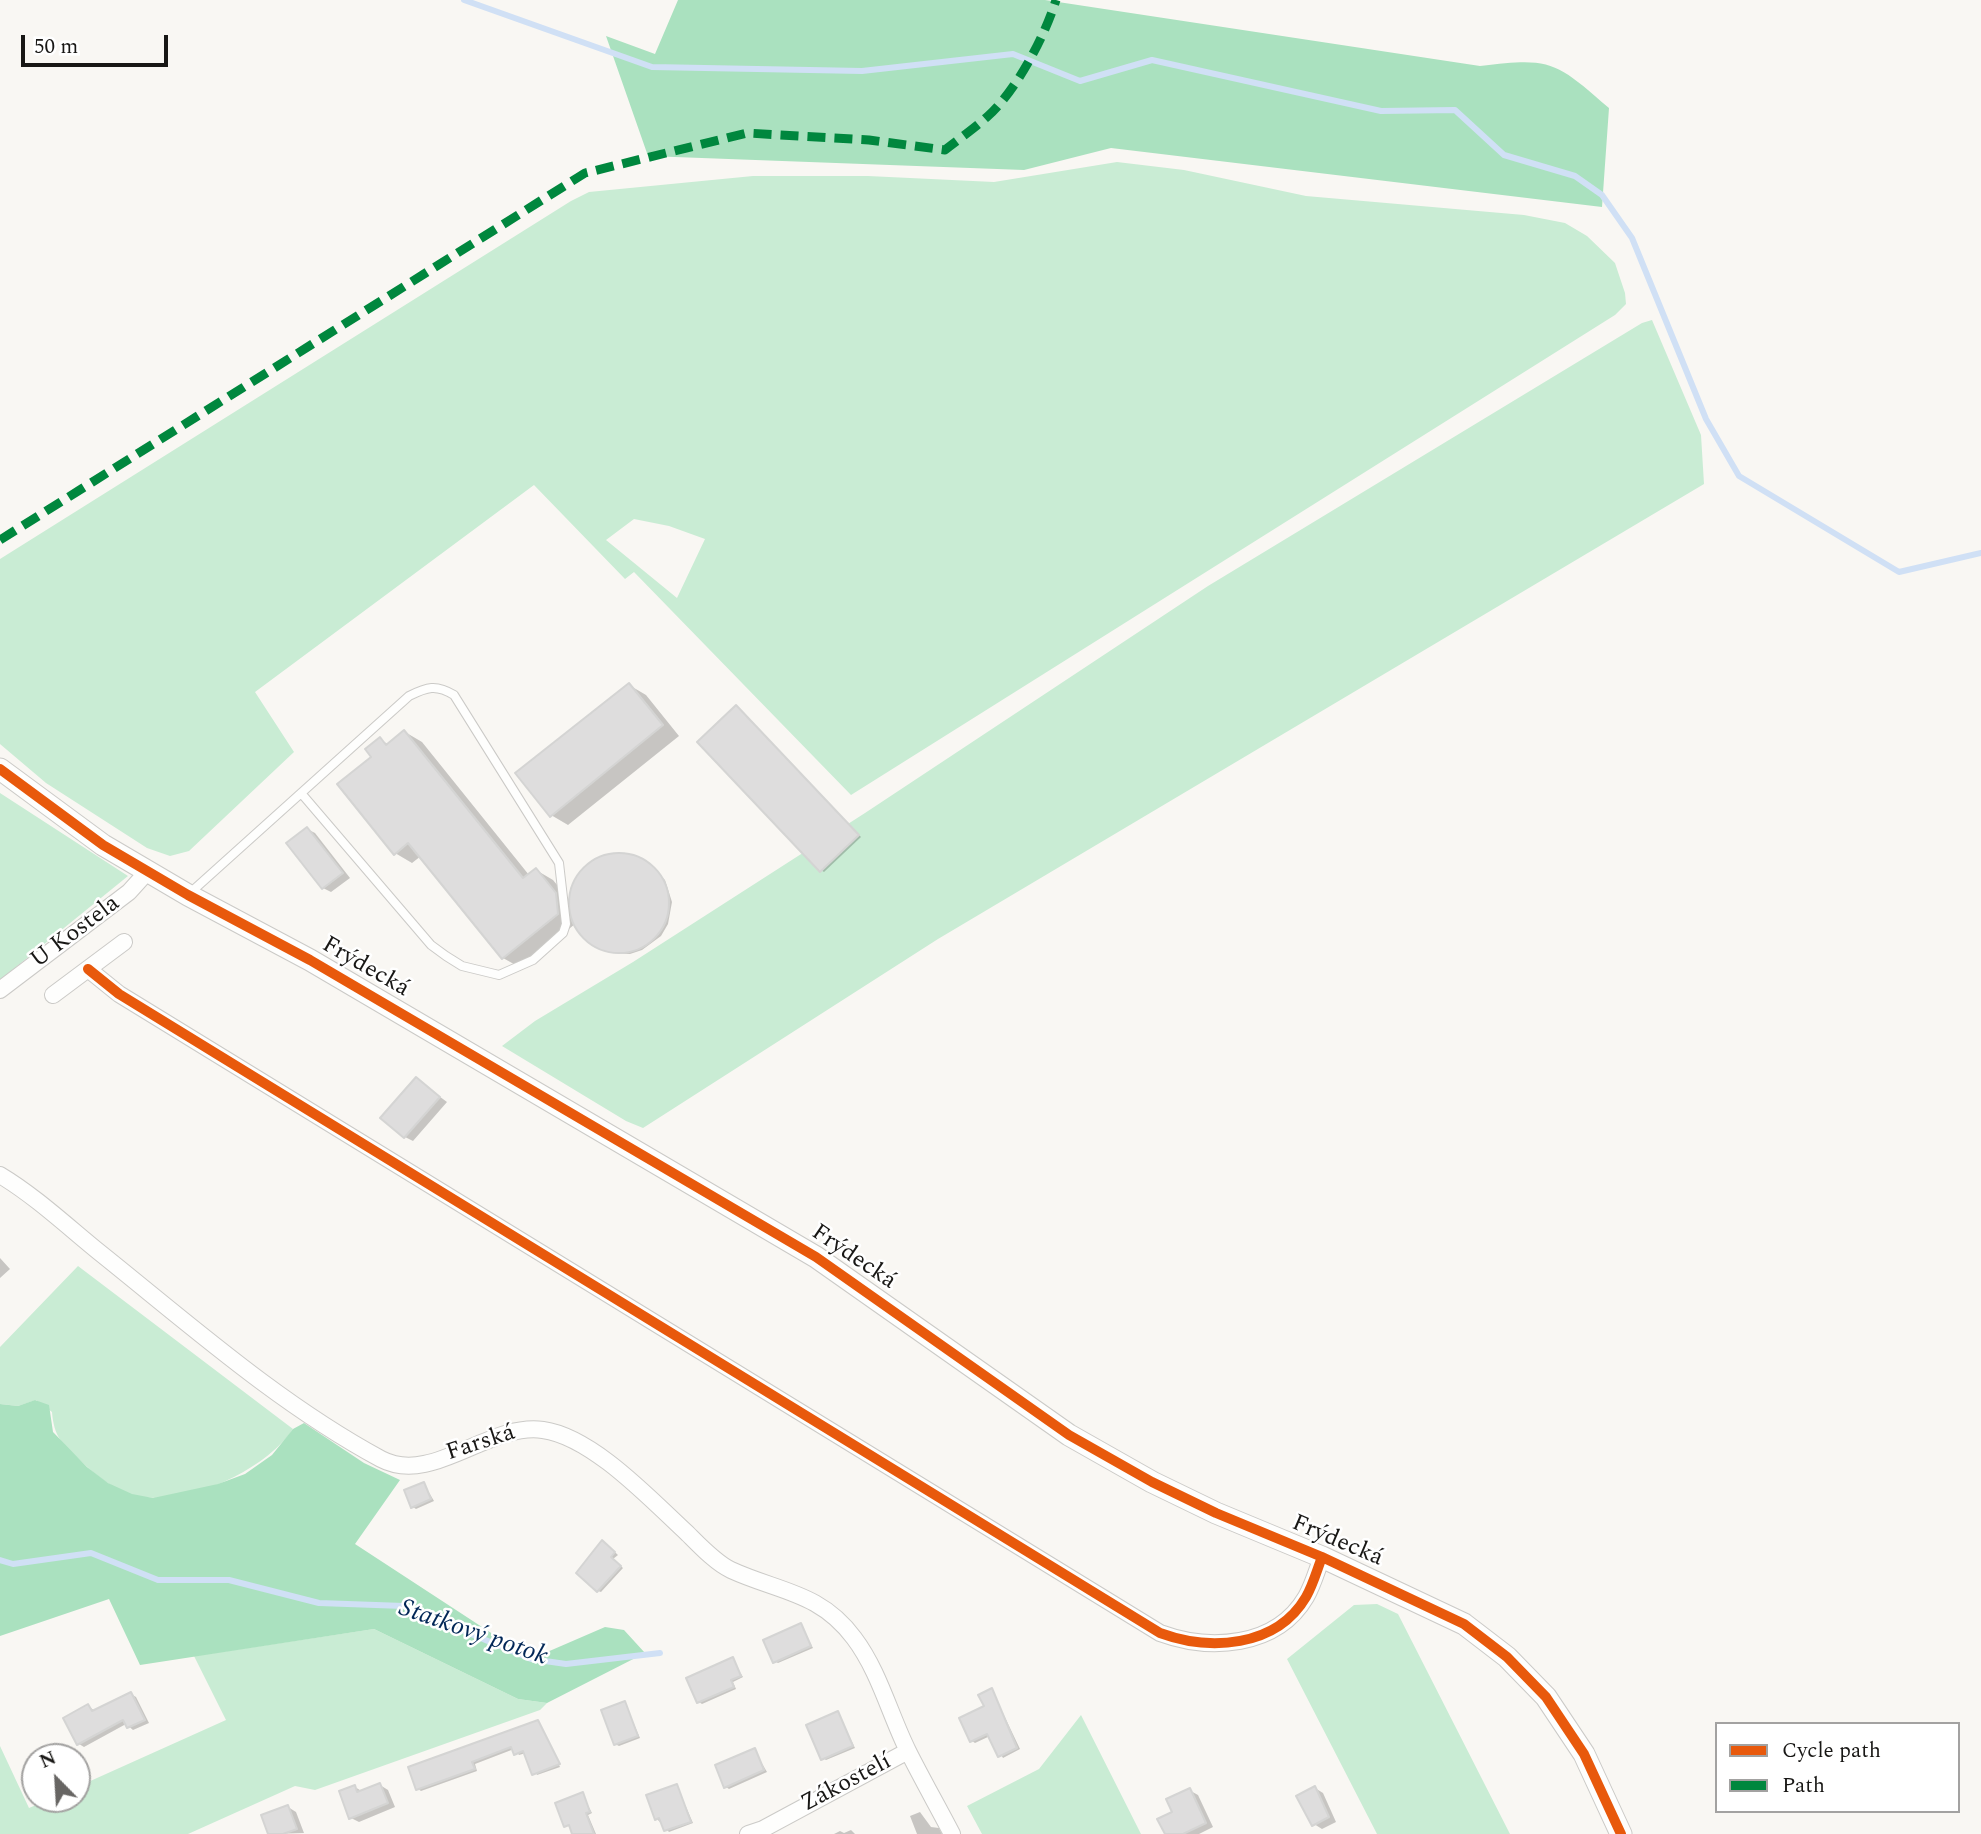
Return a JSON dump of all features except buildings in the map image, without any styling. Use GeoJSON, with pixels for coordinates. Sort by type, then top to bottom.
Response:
{"type":"FeatureCollection","features":[{"type":"Feature","properties":{"kind":"street","name":"Frýdecká"},"geometry":{"type":"LineString","coordinates":[[0,769],[103,845],[188,895],[345,980],[816,1257],[1069,1435],[1216,1513],[1322,1557],[1464,1624],[1517,1666],[1568,1726],[1621,1834]]}},
{"type":"Feature","properties":{"kind":"street","name":"U Kostela"},"geometry":{"type":"LineString","coordinates":[[0,990],[129,892],[148,871]]}},
{"type":"Feature","properties":{"kind":"street"},"geometry":{"type":"LineString","coordinates":[[53,995],[124,942]]}},
{"type":"Feature","properties":{"kind":"street"},"geometry":{"type":"LineString","coordinates":[[88,969],[119,994],[1160,1633],[1185,1642],[1211,1646],[1236,1643],[1261,1634],[1285,1619],[1305,1598],[1322,1557]]}},
{"type":"Feature","properties":{"kind":"street","name":"Farská"},"geometry":{"type":"LineString","coordinates":[[0,1175],[231,1356],[334,1432],[384,1460],[396,1465],[421,1465],[500,1435],[527,1429],[550,1431],[581,1444],[645,1494],[729,1569],[798,1593],[843,1624],[863,1651],[908,1751],[952,1834]]}},
{"type":"Feature","properties":{"kind":"street","name":"Zákostelí"},"geometry":{"type":"LineString","coordinates":[[748,1834],[908,1751]]}},
{"type":"Feature","properties":{"kind":"lane"},"geometry":{"type":"LineString","coordinates":[[188,895],[301,793],[409,696],[424,688],[440,686],[454,695],[559,863],[566,912],[563,933],[533,960],[499,975],[462,966],[431,945],[301,793]]}},
{"type":"Feature","properties":{"kind":"green space"},"geometry":{"type":"Polygon","coordinates":[[[678,0],[1045,0],[1480,66],[1538,63],[1551,66],[1576,80],[1609,108],[1602,207],[1111,148],[1024,170],[648,156],[606,36],[655,54],[678,0]]]}},
{"type":"Feature","properties":{"kind":"green space"},"geometry":{"type":"Polygon","coordinates":[[[1117,162],[1184,170],[1306,196],[1524,215],[1565,223],[1587,236],[1615,263],[1626,304],[1615,315],[851,795],[634,572],[625,579],[534,485],[255,692],[294,752],[189,851],[170,856],[147,848],[46,783],[0,744],[0,559],[571,201],[589,192],[753,176],[868,176],[994,182],[1117,162]],[[634,519],[606,540],[677,598],[705,539],[669,526],[634,519]]]}},
{"type":"Feature","properties":{"kind":"green space"},"geometry":{"type":"Polygon","coordinates":[[[1652,320],[1701,435],[1704,484],[938,939],[643,1128],[626,1121],[502,1046],[535,1021],[633,962],[865,813],[1208,586],[1642,323],[1652,320]]]}},
{"type":"Feature","properties":{"kind":"green space"},"geometry":{"type":"Polygon","coordinates":[[[0,793],[128,876],[0,980],[0,793]]]}},
{"type":"Feature","properties":{"kind":"green space"},"geometry":{"type":"Polygon","coordinates":[[[78,1266],[293,1429],[263,1459],[221,1483],[198,1491],[153,1498],[126,1492],[92,1471],[64,1444],[57,1434],[52,1412],[36,1400],[18,1406],[0,1404],[0,1347],[78,1266]]]}},
{"type":"Feature","properties":{"kind":"green space"},"geometry":{"type":"Polygon","coordinates":[[[35,1400],[49,1405],[53,1432],[87,1467],[108,1483],[132,1494],[153,1498],[218,1484],[245,1474],[272,1455],[293,1429],[304,1423],[364,1463],[400,1480],[355,1544],[531,1659],[605,1627],[624,1630],[645,1653],[547,1703],[518,1699],[374,1629],[140,1665],[109,1599],[0,1636],[0,1404],[18,1406],[35,1400]]]}},
{"type":"Feature","properties":{"kind":"green space"},"geometry":{"type":"Polygon","coordinates":[[[1377,1604],[1398,1614],[1510,1834],[1377,1834],[1287,1659],[1354,1605],[1377,1604]]]}},
{"type":"Feature","properties":{"kind":"green space"},"geometry":{"type":"Polygon","coordinates":[[[374,1629],[518,1699],[547,1703],[540,1710],[315,1790],[295,1786],[188,1834],[0,1834],[0,1746],[21,1791],[21,1813],[91,1813],[91,1781],[226,1720],[194,1656],[374,1629]]]}},
{"type":"Feature","properties":{"kind":"green space"},"geometry":{"type":"Polygon","coordinates":[[[1081,1715],[1141,1834],[982,1834],[967,1806],[1039,1769],[1081,1715]]]}},
{"type":"Feature","properties":{"kind":"waterway"},"geometry":{"type":"LineString","coordinates":[[464,0],[652,67],[862,71],[1013,54],[1080,81],[1152,60],[1381,111],[1455,110],[1504,155],[1575,176],[1602,195],[1632,238],[1706,419],[1739,476],[1899,572],[1981,553]]}},
{"type":"Feature","properties":{"kind":"waterway","name":"Statkový potok"},"geometry":{"type":"LineString","coordinates":[[0,1560],[13,1564],[91,1553],[158,1580],[229,1580],[319,1603],[404,1606],[531,1659],[566,1664],[660,1653]]}},
{"type":"Feature","properties":{"kind":"marked path"},"geometry":{"type":"LineString","coordinates":[[0,540],[585,173],[747,133],[869,140],[945,150],[988,116],[1009,92],[1037,46],[1056,0]]}},
{"type":"Feature","properties":{"kind":"cycle path"},"geometry":{"type":"LineString","coordinates":[[0,769],[103,845],[188,895],[310,960],[816,1257],[1069,1435],[1152,1482],[1216,1513],[1322,1557],[1464,1624],[1507,1657],[1546,1697],[1584,1754],[1621,1834]]}},
{"type":"Feature","properties":{"kind":"cycle path"},"geometry":{"type":"LineString","coordinates":[[88,969],[119,994],[1160,1633],[1179,1639],[1220,1643],[1260,1636],[1293,1614],[1306,1597],[1322,1557]]}}]}
